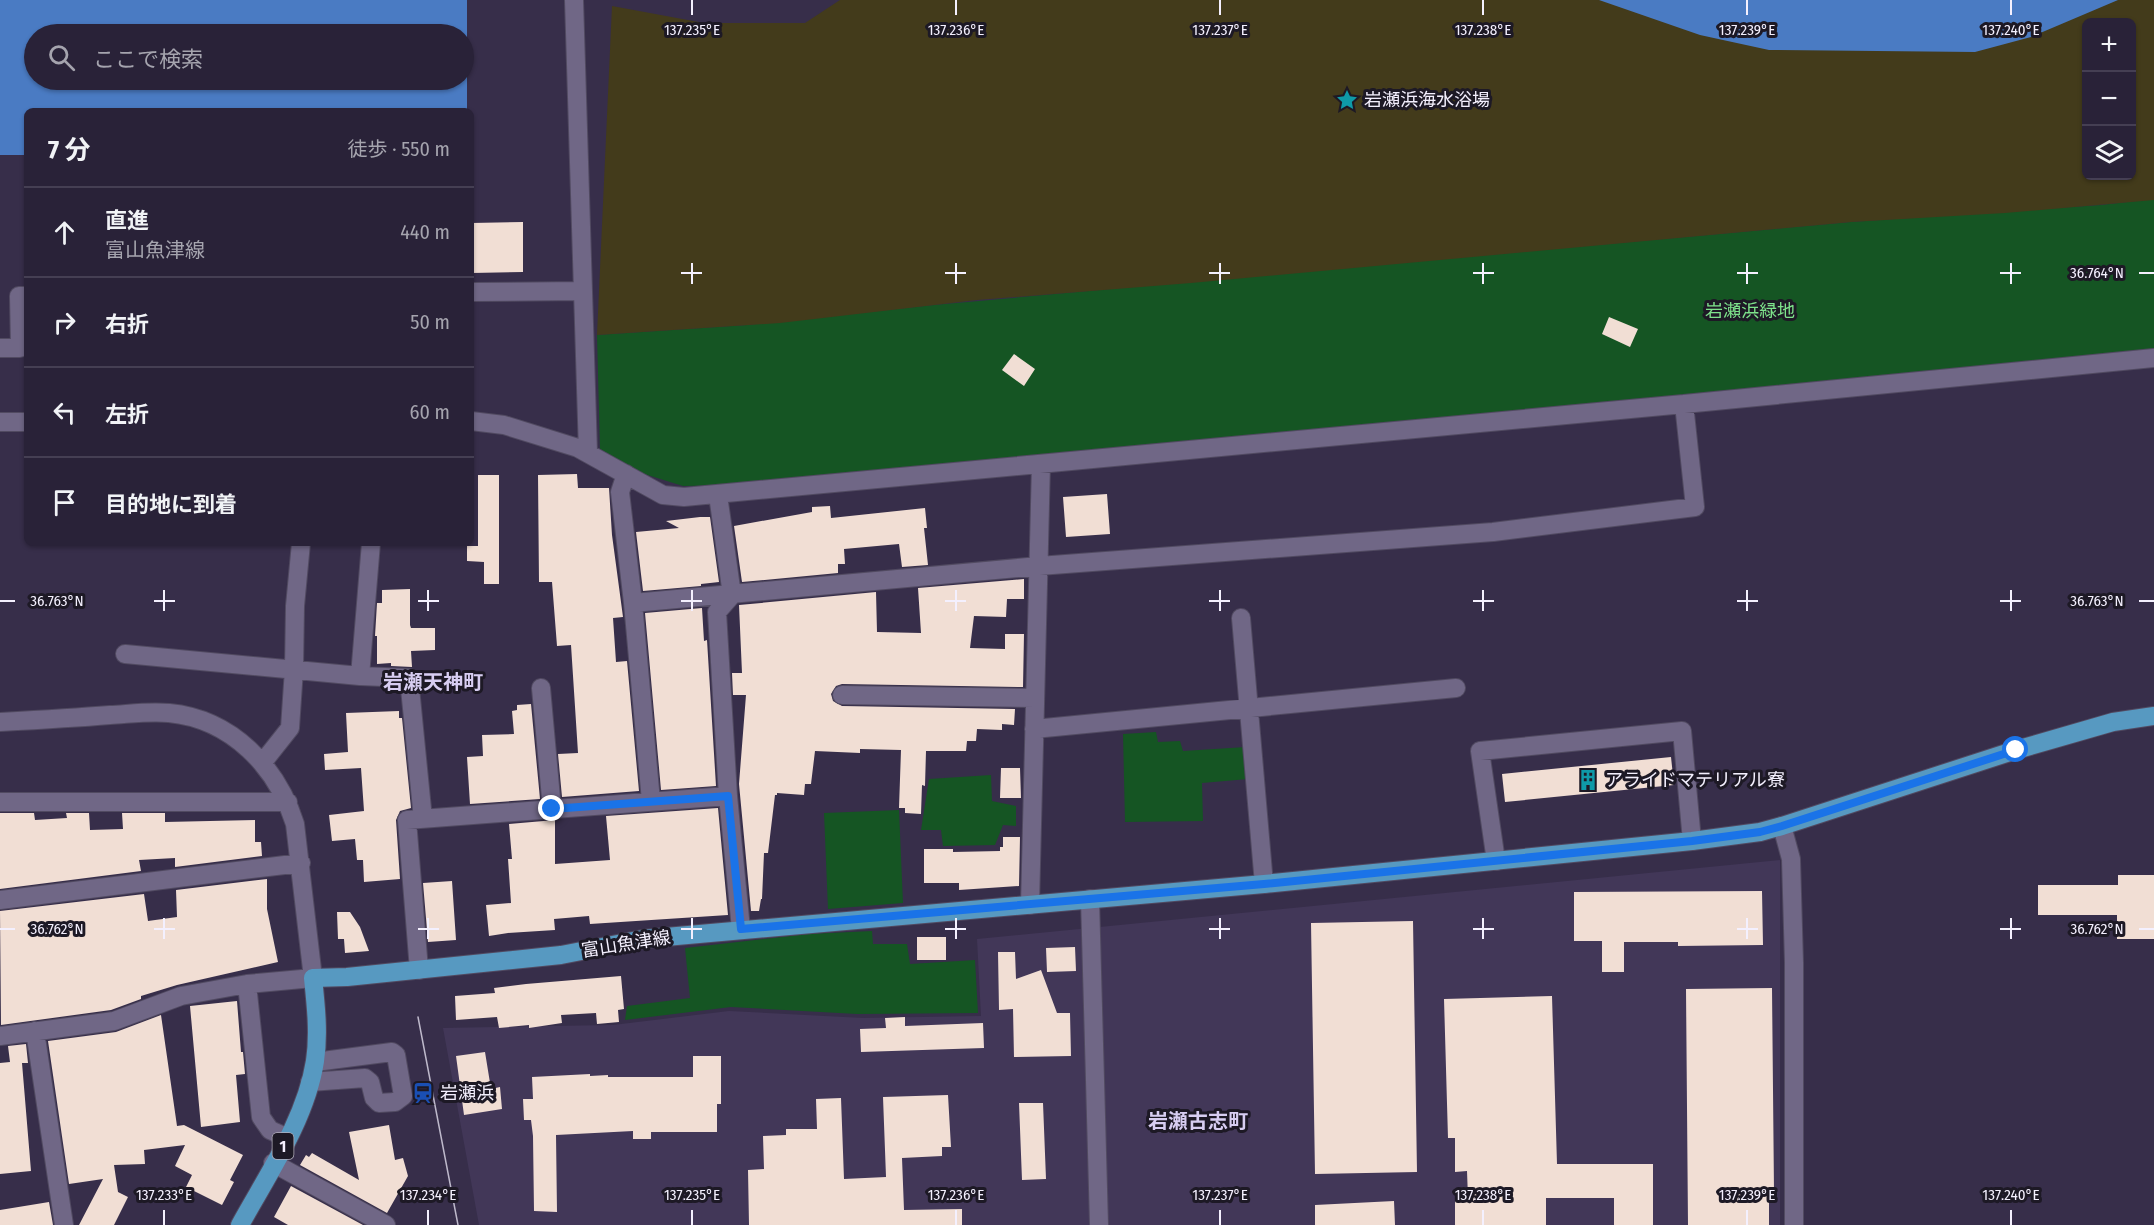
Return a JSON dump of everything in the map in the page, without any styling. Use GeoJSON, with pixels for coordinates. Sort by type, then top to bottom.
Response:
{"type":"FeatureCollection","features":[{"type":"Feature","properties":{"kind":"main road","name":"富山魚津線"},"geometry":{"type":"LineString","coordinates":[[313,978],[347,977],[561,955],[643,939],[741,929],[1264,884],[1692,841],[1760,832],[2016,750],[2113,722],[2154,716]]}},
{"type":"Feature","properties":{"kind":"main road","name":"1"},"geometry":{"type":"LineString","coordinates":[[242,1225],[288,1138],[303,1106],[310,1082],[315,1062],[317,1016],[313,978]]}},
{"type":"Feature","properties":{"kind":"street"},"geometry":{"type":"LineString","coordinates":[[574,0],[588,453]]}},
{"type":"Feature","properties":{"kind":"street"},"geometry":{"type":"LineString","coordinates":[[474,292],[583,291]]}},
{"type":"Feature","properties":{"kind":"street"},"geometry":{"type":"LineString","coordinates":[[0,348],[20,348],[19,296],[24,296]]}},
{"type":"Feature","properties":{"kind":"street"},"geometry":{"type":"LineString","coordinates":[[474,421],[504,425],[545,436],[588,453],[663,495],[684,497],[2154,358]]}},
{"type":"Feature","properties":{"kind":"street"},"geometry":{"type":"LineString","coordinates":[[633,603],[1039,566],[1493,532],[1695,507],[1684,404]]}},
{"type":"Feature","properties":{"kind":"street"},"geometry":{"type":"LineString","coordinates":[[0,422],[24,422]]}},
{"type":"Feature","properties":{"kind":"street"},"geometry":{"type":"LineString","coordinates":[[1030,905],[1041,464]]}},
{"type":"Feature","properties":{"kind":"street"},"geometry":{"type":"LineString","coordinates":[[626,474],[620,492],[633,603],[651,801]]}},
{"type":"Feature","properties":{"kind":"street"},"geometry":{"type":"LineString","coordinates":[[718,495],[732,595],[717,612],[728,796],[741,929]]}},
{"type":"Feature","properties":{"kind":"street"},"geometry":{"type":"LineString","coordinates":[[263,762],[290,728],[301,546]]}},
{"type":"Feature","properties":{"kind":"street"},"geometry":{"type":"LineString","coordinates":[[360,676],[371,546]]}},
{"type":"Feature","properties":{"kind":"street"},"geometry":{"type":"LineString","coordinates":[[1242,618],[1264,884]]}},
{"type":"Feature","properties":{"kind":"street"},"geometry":{"type":"LineString","coordinates":[[124,654],[360,676],[409,678],[423,819]]}},
{"type":"Feature","properties":{"kind":"street"},"geometry":{"type":"LineString","coordinates":[[541,688],[552,809]]}},
{"type":"Feature","properties":{"kind":"street"},"geometry":{"type":"LineString","coordinates":[[1034,729],[1456,688]]}},
{"type":"Feature","properties":{"kind":"street"},"geometry":{"type":"LineString","coordinates":[[842,695],[1035,698]]}},
{"type":"Feature","properties":{"kind":"street"},"geometry":{"type":"LineString","coordinates":[[0,722],[170,713],[204,721],[244,744],[263,762],[288,802],[296,824],[313,978],[247,984],[181,996],[114,1021],[0,1036]]}},
{"type":"Feature","properties":{"kind":"street"},"geometry":{"type":"LineString","coordinates":[[1496,861],[1480,751],[1682,730],[1692,841]]}},
{"type":"Feature","properties":{"kind":"street"},"geometry":{"type":"LineString","coordinates":[[419,970],[407,820],[728,796]]}},
{"type":"Feature","properties":{"kind":"street"},"geometry":{"type":"LineString","coordinates":[[0,802],[288,802]]}},
{"type":"Feature","properties":{"kind":"street"},"geometry":{"type":"LineString","coordinates":[[1782,826],[1791,859],[1794,963],[1794,1225]]}},
{"type":"Feature","properties":{"kind":"street"},"geometry":{"type":"LineString","coordinates":[[0,900],[301,863]]}},
{"type":"Feature","properties":{"kind":"street"},"geometry":{"type":"LineString","coordinates":[[1090,899],[1099,1225]]}},
{"type":"Feature","properties":{"kind":"street"},"geometry":{"type":"LineString","coordinates":[[247,984],[261,1117],[270,1130],[288,1138]]}},
{"type":"Feature","properties":{"kind":"street"},"geometry":{"type":"LineString","coordinates":[[35,1032],[64,1225]]}},
{"type":"Feature","properties":{"kind":"street"},"geometry":{"type":"LineString","coordinates":[[310,1082],[365,1078],[370,1082],[374,1098],[379,1103],[395,1102],[403,1096],[396,1055],[392,1053],[315,1062]]}},
{"type":"Feature","properties":{"kind":"street"},"geometry":{"type":"LineString","coordinates":[[273,1163],[386,1225]]}},
{"type":"Feature","properties":{"kind":"shaded area"},"geometry":{"type":"Polygon","coordinates":[[[1780,860],[1780,1225],[479,1225],[443,1028],[613,1025],[729,1011],[863,1018],[981,1016],[977,939],[1780,860]]]}},
{"type":"Feature","properties":{"kind":"green space","name":"岩瀬浜緑地"},"geometry":{"type":"Polygon","coordinates":[[[2154,199],[2154,352],[739,485],[683,486],[641,473],[600,449],[597,335],[747,325],[934,305],[1851,222],[2101,205],[2154,199]]]}},
{"type":"Feature","properties":{"kind":"green space"},"geometry":{"type":"Polygon","coordinates":[[[1156,732],[1158,742],[1180,741],[1183,751],[1246,747],[1248,779],[1202,783],[1203,821],[1125,822],[1123,734],[1156,732]]]}},
{"type":"Feature","properties":{"kind":"green space"},"geometry":{"type":"Polygon","coordinates":[[[991,775],[992,801],[1016,806],[1016,826],[1003,825],[995,845],[943,846],[941,830],[921,830],[929,779],[991,775]]]}},
{"type":"Feature","properties":{"kind":"green space"},"geometry":{"type":"Polygon","coordinates":[[[899,810],[903,903],[828,909],[824,813],[899,810]]]}},
{"type":"Feature","properties":{"kind":"green space"},"geometry":{"type":"Polygon","coordinates":[[[872,931],[873,944],[907,944],[910,964],[975,960],[978,1013],[857,1014],[731,1007],[625,1020],[627,1006],[690,998],[685,948],[809,934],[872,931]]]}},
{"type":"Feature","properties":{"kind":"sand","name":"岩瀬浜海水浴場"},"geometry":{"type":"Polygon","coordinates":[[[840,0],[2154,0],[2154,200],[2005,213],[1851,222],[1191,283],[977,300],[780,323],[597,335],[612,6],[704,23],[805,23],[840,0]]]}},
{"type":"Feature","properties":{"kind":"water"},"geometry":{"type":"Polygon","coordinates":[[[0,0],[467,0],[467,24],[24,24],[24,90],[467,90],[467,108],[24,108],[24,155],[0,155],[0,0]]]}},
{"type":"Feature","properties":{"kind":"water"},"geometry":{"type":"Polygon","coordinates":[[[1599,0],[2118,0],[2031,37],[1975,52],[1769,50],[1700,35],[1599,0]]]}},
{"type":"Feature","properties":{"kind":"building"},"geometry":{"type":"Polygon","coordinates":[[[523,222],[523,272],[474,273],[474,223],[523,222]]]}},
{"type":"Feature","properties":{"kind":"building"},"geometry":{"type":"Polygon","coordinates":[[[1609,317],[1638,329],[1630,347],[1602,334],[1609,317]]]}},
{"type":"Feature","properties":{"kind":"building"},"geometry":{"type":"Polygon","coordinates":[[[1014,354],[1035,369],[1024,386],[1002,370],[1014,354]]]}},
{"type":"Feature","properties":{"kind":"building"},"geometry":{"type":"Polygon","coordinates":[[[577,474],[578,488],[609,488],[612,535],[623,617],[613,618],[616,662],[627,661],[639,791],[562,797],[558,754],[578,753],[571,645],[557,646],[552,582],[539,582],[538,475],[577,474]]]}},
{"type":"Feature","properties":{"kind":"building"},"geometry":{"type":"Polygon","coordinates":[[[478,475],[499,475],[499,584],[484,584],[484,562],[467,561],[467,546],[478,546],[478,475]]]}},
{"type":"Feature","properties":{"kind":"building"},"geometry":{"type":"Polygon","coordinates":[[[1107,494],[1110,534],[1066,537],[1063,497],[1107,494]]]}},
{"type":"Feature","properties":{"kind":"building"},"geometry":{"type":"Polygon","coordinates":[[[830,506],[831,518],[925,508],[927,528],[924,528],[928,565],[902,567],[899,544],[844,549],[845,564],[838,564],[838,573],[742,582],[734,526],[812,512],[812,507],[830,506]]]}},
{"type":"Feature","properties":{"kind":"building"},"geometry":{"type":"Polygon","coordinates":[[[710,517],[719,582],[701,584],[701,586],[643,591],[636,532],[679,528],[666,521],[710,517]]]}},
{"type":"Feature","properties":{"kind":"building"},"geometry":{"type":"Polygon","coordinates":[[[1024,579],[1024,599],[1007,599],[1006,617],[974,616],[970,648],[1005,649],[1005,634],[1024,634],[1023,687],[842,684],[836,686],[831,694],[833,701],[842,706],[1015,709],[1014,725],[1002,724],[1002,730],[977,729],[976,741],[967,741],[966,751],[926,751],[921,814],[905,813],[905,808],[899,808],[901,750],[860,749],[860,753],[815,751],[811,784],[805,784],[804,795],[777,793],[775,795],[768,853],[764,853],[762,899],[759,911],[751,911],[739,784],[746,695],[733,695],[732,673],[742,673],[739,605],[876,592],[877,632],[921,633],[918,588],[1024,579]]]}},
{"type":"Feature","properties":{"kind":"building"},"geometry":{"type":"Polygon","coordinates":[[[410,589],[411,628],[435,628],[435,650],[411,651],[412,667],[391,666],[391,663],[377,664],[377,636],[375,636],[377,603],[382,603],[382,590],[410,589]]]}},
{"type":"Feature","properties":{"kind":"building"},"geometry":{"type":"Polygon","coordinates":[[[702,608],[704,641],[707,640],[716,786],[661,790],[645,613],[702,608]]]}},
{"type":"Feature","properties":{"kind":"building"},"geometry":{"type":"Polygon","coordinates":[[[531,704],[540,799],[470,804],[467,757],[483,756],[482,735],[514,734],[512,711],[517,710],[517,705],[531,704]]]}},
{"type":"Feature","properties":{"kind":"building"},"geometry":{"type":"Polygon","coordinates":[[[399,711],[399,718],[402,718],[411,808],[400,811],[396,820],[400,879],[364,882],[363,860],[357,860],[355,839],[332,841],[329,815],[364,811],[361,768],[325,770],[324,754],[348,752],[346,713],[399,711]]]}},
{"type":"Feature","properties":{"kind":"building","name":"アライドマテリアル寮"},"geometry":{"type":"Polygon","coordinates":[[[1671,757],[1674,785],[1505,802],[1502,774],[1671,757]]]}},
{"type":"Feature","properties":{"kind":"building"},"geometry":{"type":"Polygon","coordinates":[[[1001,768],[1020,768],[1021,798],[1000,798],[1001,768]]]}},
{"type":"Feature","properties":{"kind":"building"},"geometry":{"type":"Polygon","coordinates":[[[718,808],[728,915],[590,924],[589,916],[554,919],[555,930],[489,936],[486,905],[511,903],[508,859],[512,859],[509,824],[555,820],[555,864],[610,860],[606,816],[718,808]]]}},
{"type":"Feature","properties":{"kind":"building"},"geometry":{"type":"Polygon","coordinates":[[[0,813],[34,813],[35,820],[67,818],[66,813],[89,813],[90,830],[123,829],[122,813],[165,813],[165,822],[255,820],[255,842],[261,842],[262,856],[175,867],[175,858],[139,860],[141,871],[0,889],[0,813]]]}},
{"type":"Feature","properties":{"kind":"building"},"geometry":{"type":"Polygon","coordinates":[[[1003,837],[1020,837],[1019,886],[959,890],[959,883],[924,883],[924,849],[953,849],[953,852],[1000,851],[1000,847],[1003,847],[1003,837]]]}},
{"type":"Feature","properties":{"kind":"building"},"geometry":{"type":"Polygon","coordinates":[[[2118,875],[2154,875],[2154,939],[2117,939],[2117,915],[2038,915],[2038,885],[2118,885],[2118,875]]]}},
{"type":"Feature","properties":{"kind":"building"},"geometry":{"type":"Polygon","coordinates":[[[267,879],[267,909],[278,962],[177,985],[141,996],[141,999],[111,1010],[1,1025],[0,911],[144,894],[148,921],[177,917],[176,890],[267,879]]]}},
{"type":"Feature","properties":{"kind":"building"},"geometry":{"type":"Polygon","coordinates":[[[452,881],[456,940],[428,942],[423,883],[452,881]]]}},
{"type":"Feature","properties":{"kind":"building"},"geometry":{"type":"Polygon","coordinates":[[[1762,891],[1763,945],[1678,946],[1678,942],[1624,942],[1624,972],[1602,972],[1602,941],[1574,941],[1574,892],[1762,891]]]}},
{"type":"Feature","properties":{"kind":"building"},"geometry":{"type":"Polygon","coordinates":[[[337,912],[350,912],[360,927],[369,951],[345,953],[344,939],[338,939],[337,912]]]}},
{"type":"Feature","properties":{"kind":"building"},"geometry":{"type":"Polygon","coordinates":[[[1413,921],[1417,1172],[1315,1174],[1311,923],[1413,921]]]}},
{"type":"Feature","properties":{"kind":"building"},"geometry":{"type":"Polygon","coordinates":[[[917,937],[946,937],[946,960],[917,960],[917,937]]]}},
{"type":"Feature","properties":{"kind":"building"},"geometry":{"type":"Polygon","coordinates":[[[1075,947],[1076,971],[1047,972],[1046,948],[1075,947]]]}},
{"type":"Feature","properties":{"kind":"building"},"geometry":{"type":"Polygon","coordinates":[[[998,952],[1015,952],[1016,979],[1041,970],[1057,1013],[1070,1013],[1071,1056],[1014,1057],[1013,1009],[999,1010],[998,952]]]}},
{"type":"Feature","properties":{"kind":"building"},"geometry":{"type":"Polygon","coordinates":[[[621,976],[624,1009],[618,1010],[619,1022],[597,1024],[596,1013],[561,1015],[562,1023],[529,1028],[529,1025],[499,1028],[497,1017],[456,1020],[455,996],[495,993],[494,988],[526,984],[621,976]]]}},
{"type":"Feature","properties":{"kind":"building"},"geometry":{"type":"Polygon","coordinates":[[[1772,988],[1774,1191],[1769,1191],[1769,1225],[1688,1225],[1686,989],[1772,988]]]}},
{"type":"Feature","properties":{"kind":"building"},"geometry":{"type":"Polygon","coordinates":[[[1552,996],[1557,1164],[1653,1164],[1653,1225],[1614,1225],[1614,1198],[1546,1198],[1546,1225],[1455,1225],[1455,1199],[1468,1198],[1467,1171],[1455,1172],[1455,1138],[1448,1138],[1444,999],[1552,996]]]}},
{"type":"Feature","properties":{"kind":"building"},"geometry":{"type":"Polygon","coordinates":[[[237,1001],[245,1074],[236,1075],[240,1122],[201,1127],[190,1006],[237,1001]]]}},
{"type":"Feature","properties":{"kind":"building"},"geometry":{"type":"Polygon","coordinates":[[[161,1015],[177,1126],[184,1125],[243,1155],[230,1180],[234,1182],[222,1205],[186,1187],[192,1175],[175,1166],[185,1145],[144,1150],[145,1164],[114,1165],[118,1192],[128,1197],[114,1225],[79,1225],[103,1179],[69,1184],[48,1041],[116,1032],[161,1015]]]}},
{"type":"Feature","properties":{"kind":"building"},"geometry":{"type":"Polygon","coordinates":[[[905,1017],[905,1026],[983,1023],[984,1048],[861,1052],[860,1029],[886,1028],[885,1018],[905,1017]]]}},
{"type":"Feature","properties":{"kind":"building"},"geometry":{"type":"Polygon","coordinates":[[[26,1044],[28,1063],[22,1063],[31,1171],[0,1174],[0,1063],[10,1062],[8,1046],[26,1044]]]}},
{"type":"Feature","properties":{"kind":"building"},"geometry":{"type":"Polygon","coordinates":[[[485,1052],[491,1089],[500,1087],[502,1109],[464,1115],[456,1056],[485,1052]]]}},
{"type":"Feature","properties":{"kind":"building"},"geometry":{"type":"Polygon","coordinates":[[[693,1056],[721,1056],[721,1104],[717,1104],[717,1132],[651,1132],[651,1139],[633,1139],[633,1131],[556,1135],[557,1212],[534,1211],[533,1136],[531,1120],[524,1120],[523,1099],[533,1099],[532,1077],[590,1074],[590,1076],[608,1075],[608,1077],[693,1077],[693,1056]]]}},
{"type":"Feature","properties":{"kind":"building"},"geometry":{"type":"Polygon","coordinates":[[[948,1095],[951,1147],[942,1147],[942,1156],[902,1158],[904,1210],[962,1209],[962,1225],[749,1225],[748,1170],[764,1169],[763,1136],[786,1135],[786,1129],[817,1129],[816,1099],[841,1098],[844,1179],[886,1177],[883,1097],[948,1095]]]}},
{"type":"Feature","properties":{"kind":"building"},"geometry":{"type":"Polygon","coordinates":[[[1019,1103],[1043,1103],[1046,1179],[1022,1180],[1019,1103]]]}},
{"type":"Feature","properties":{"kind":"building"},"geometry":{"type":"Polygon","coordinates":[[[389,1125],[395,1160],[403,1158],[408,1176],[387,1213],[300,1165],[306,1155],[309,1157],[312,1153],[359,1180],[349,1132],[389,1125]]]}},
{"type":"Feature","properties":{"kind":"building"},"geometry":{"type":"Polygon","coordinates":[[[291,1186],[363,1225],[288,1225],[274,1217],[291,1186]]]}},
{"type":"Feature","properties":{"kind":"building"},"geometry":{"type":"Polygon","coordinates":[[[1394,1201],[1395,1225],[1315,1225],[1315,1205],[1394,1201]]]}},
{"type":"Feature","properties":{"kind":"building"},"geometry":{"type":"Polygon","coordinates":[[[49,1202],[53,1225],[0,1225],[0,1210],[49,1202]]]}},
{"type":"Feature","properties":{"kind":"tram line"},"geometry":{"type":"LineString","coordinates":[[418,1017],[458,1225]]}},
{"type":"Feature","properties":{"kind":"place","name":"岩瀬浜海水浴場"},"geometry":{"type":"Point","coordinates":[1347,100]}},
{"type":"Feature","properties":{"kind":"place","name":"アライドマテリアル寮"},"geometry":{"type":"Point","coordinates":[1588,780]}},
{"type":"Feature","properties":{"kind":"place","name":"岩瀬浜"},"geometry":{"type":"Point","coordinates":[423,1093]}},
{"type":"Feature","properties":{"kind":"district","name":"岩瀬天神町"},"geometry":{"type":"Point","coordinates":[433,682]}},
{"type":"Feature","properties":{"kind":"district","name":"岩瀬古志町"},"geometry":{"type":"Point","coordinates":[1198,1121]}},
{"type":"Feature","properties":{"kind":"route"},"geometry":{"type":"LineString","coordinates":[[552,809],[728,796],[741,929],[1264,884],[1692,841],[1760,832],[2016,750]]}}]}
